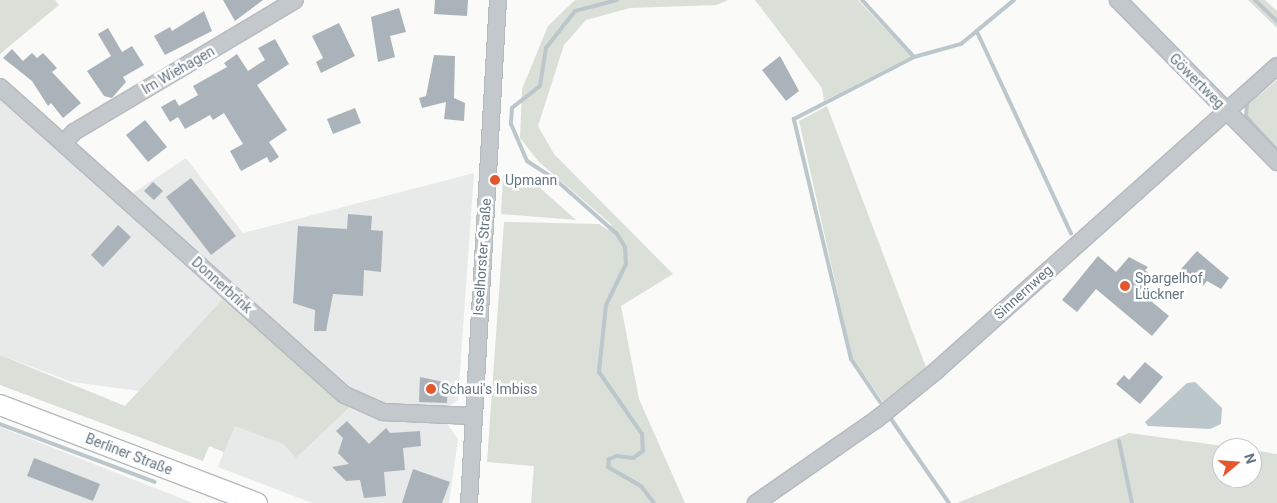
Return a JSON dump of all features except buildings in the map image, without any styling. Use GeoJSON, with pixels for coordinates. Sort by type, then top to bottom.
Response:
{"type":"FeatureCollection","features":[{"type":"Feature","properties":{"kind":"main road","name":"Berliner Straße"},"geometry":{"type":"LineString","coordinates":[[0,404],[257,503]]}},
{"type":"Feature","properties":{"kind":"street","name":"Im Wiehagen"},"geometry":{"type":"LineString","coordinates":[[64,143],[74,132],[295,0]]}},
{"type":"Feature","properties":{"kind":"street","name":"Isselhorster Straße"},"geometry":{"type":"LineString","coordinates":[[469,503],[468,483],[498,0]]}},
{"type":"Feature","properties":{"kind":"street","name":"Göwertweg"},"geometry":{"type":"LineString","coordinates":[[1118,0],[1277,162]]}},
{"type":"Feature","properties":{"kind":"street","name":"Sinnernweg"},"geometry":{"type":"LineString","coordinates":[[756,503],[877,419],[936,370],[1277,66]]}},
{"type":"Feature","properties":{"kind":"street","name":"Donnerbrink"},"geometry":{"type":"LineString","coordinates":[[0,87],[345,395],[383,412],[472,416]]}},
{"type":"Feature","properties":{"kind":"street","name":"Isselhorster Straße"},"geometry":{"type":"LineString","coordinates":[[463,503],[468,483]]}},
{"type":"Feature","properties":{"kind":"shaded area"},"geometry":{"type":"Polygon","coordinates":[[[0,0],[55,0],[59,5],[0,54],[0,0]]]}},
{"type":"Feature","properties":{"kind":"shaded area"},"geometry":{"type":"Polygon","coordinates":[[[575,0],[728,0],[717,5],[630,8],[586,20],[564,45],[538,126],[554,154],[673,274],[621,306],[639,399],[685,503],[531,503],[534,466],[487,462],[504,222],[599,224],[608,230],[612,225],[539,162],[520,138],[522,89],[548,26],[575,0]]]}},
{"type":"Feature","properties":{"kind":"shaded area"},"geometry":{"type":"Polygon","coordinates":[[[755,0],[858,0],[911,56],[824,101],[822,88],[755,0]]]}},
{"type":"Feature","properties":{"kind":"shaded area"},"geometry":{"type":"Polygon","coordinates":[[[1248,0],[1265,0],[1277,11],[1277,28],[1248,0]]]}},
{"type":"Feature","properties":{"kind":"shaded area"},"geometry":{"type":"Polygon","coordinates":[[[1277,80],[1277,147],[1248,115],[1247,105],[1277,80]]]}},
{"type":"Feature","properties":{"kind":"shaded area"},"geometry":{"type":"Polygon","coordinates":[[[0,95],[226,295],[139,391],[72,382],[0,355],[0,95]]]}},
{"type":"Feature","properties":{"kind":"shaded area"},"geometry":{"type":"Polygon","coordinates":[[[827,106],[926,367],[883,402],[852,357],[799,121],[827,106]]]}},
{"type":"Feature","properties":{"kind":"shaded area"},"geometry":{"type":"Polygon","coordinates":[[[186,158],[243,233],[474,173],[458,400],[444,410],[384,406],[354,395],[130,195],[186,158]]]}},
{"type":"Feature","properties":{"kind":"shaded area"},"geometry":{"type":"Polygon","coordinates":[[[503,175],[530,179],[576,220],[501,214],[503,175]]]}},
{"type":"Feature","properties":{"kind":"shaded area"},"geometry":{"type":"Polygon","coordinates":[[[226,295],[351,406],[296,458],[283,444],[235,426],[224,452],[209,446],[203,461],[0,385],[0,355],[125,406],[226,295]]]}},
{"type":"Feature","properties":{"kind":"shaded area"},"geometry":{"type":"Polygon","coordinates":[[[1195,382],[1222,408],[1221,424],[1210,429],[1148,426],[1145,422],[1187,383],[1195,382]]]}},
{"type":"Feature","properties":{"kind":"shaded area"},"geometry":{"type":"Polygon","coordinates":[[[351,406],[446,422],[458,439],[449,503],[312,503],[218,467],[234,425],[283,444],[296,458],[351,406]]]}},
{"type":"Feature","properties":{"kind":"shaded area"},"geometry":{"type":"Polygon","coordinates":[[[0,427],[193,503],[0,503],[0,427]]]}},
{"type":"Feature","properties":{"kind":"shaded area"},"geometry":{"type":"Polygon","coordinates":[[[1129,433],[1212,444],[1212,488],[1262,488],[1262,452],[1277,454],[1277,503],[957,503],[1129,433]]]}},
{"type":"Feature","properties":{"kind":"waterway"},"geometry":{"type":"LineString","coordinates":[[617,0],[575,11],[546,48],[540,86],[512,108],[511,124],[527,161],[556,180],[617,234],[625,247],[626,264],[606,305],[599,372],[642,434],[643,451],[633,458],[617,456],[609,459],[608,467],[641,486],[654,503]]}},
{"type":"Feature","properties":{"kind":"waterway"},"geometry":{"type":"LineString","coordinates":[[862,0],[914,57]]}},
{"type":"Feature","properties":{"kind":"waterway"},"geometry":{"type":"LineString","coordinates":[[880,402],[851,359],[794,119],[914,57],[961,44],[1014,0]]}},
{"type":"Feature","properties":{"kind":"waterway"},"geometry":{"type":"LineString","coordinates":[[1255,0],[1277,21]]}},
{"type":"Feature","properties":{"kind":"waterway"},"geometry":{"type":"LineString","coordinates":[[978,34],[1071,233]]}},
{"type":"Feature","properties":{"kind":"waterway"},"geometry":{"type":"LineString","coordinates":[[1247,102],[1246,116],[1277,150]]}},
{"type":"Feature","properties":{"kind":"waterway"},"geometry":{"type":"LineString","coordinates":[[891,419],[949,503]]}},
{"type":"Feature","properties":{"kind":"waterway"},"geometry":{"type":"LineString","coordinates":[[0,424],[155,482]]}},
{"type":"Feature","properties":{"kind":"waterway"},"geometry":{"type":"LineString","coordinates":[[1119,441],[1132,503]]}},
{"type":"Feature","properties":{"kind":"place","name":"Upmann"},"geometry":{"type":"Point","coordinates":[495,180]}},
{"type":"Feature","properties":{"kind":"place","name":"Spargelhof Lückner"},"geometry":{"type":"Point","coordinates":[1125,286]}},
{"type":"Feature","properties":{"kind":"place","name":"Schaui's Imbiss"},"geometry":{"type":"Point","coordinates":[431,389]}}]}
